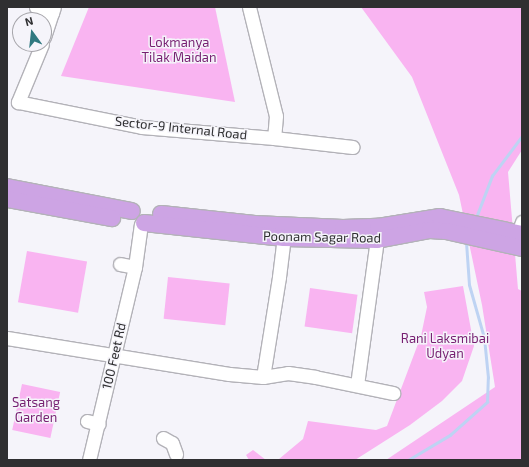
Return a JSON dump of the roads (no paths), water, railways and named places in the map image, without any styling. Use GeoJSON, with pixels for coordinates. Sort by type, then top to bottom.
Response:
{"type":"FeatureCollection","features":[{"type":"Feature","properties":{"kind":"main road","name":"Poonam Sagar Road"},"geometry":{"type":"LineString","coordinates":[[7,187],[139,218],[284,238],[430,230],[448,224],[515,235]]}},
{"type":"Feature","properties":{"kind":"main road","name":"Poonam Sagar Road"},"geometry":{"type":"LineString","coordinates":[[7,199],[71,216],[288,226],[378,234]]}},
{"type":"Feature","properties":{"kind":"street"},"geometry":{"type":"LineString","coordinates":[[36,7],[53,10]]}},
{"type":"Feature","properties":{"kind":"street"},"geometry":{"type":"LineString","coordinates":[[248,7],[276,116],[274,138]]}},
{"type":"Feature","properties":{"kind":"street","name":"Sector-9 Internal Road"},"geometry":{"type":"LineString","coordinates":[[39,52],[18,102],[142,126],[352,147]]}},
{"type":"Feature","properties":{"kind":"street","name":"100 Feet Rd"},"geometry":{"type":"LineString","coordinates":[[89,460],[93,423],[114,355],[123,339],[135,267],[139,218]]}},
{"type":"Feature","properties":{"kind":"street"},"geometry":{"type":"LineString","coordinates":[[357,386],[378,234]]}},
{"type":"Feature","properties":{"kind":"street"},"geometry":{"type":"LineString","coordinates":[[263,377],[280,277],[284,238]]}},
{"type":"Feature","properties":{"kind":"street"},"geometry":{"type":"LineString","coordinates":[[120,264],[135,267]]}},
{"type":"Feature","properties":{"kind":"street"},"geometry":{"type":"LineString","coordinates":[[7,338],[76,355],[114,355],[229,374],[263,377],[288,373],[392,393]]}},
{"type":"Feature","properties":{"kind":"street"},"geometry":{"type":"LineString","coordinates":[[163,438],[172,443],[176,454]]}},
{"type":"Feature","properties":{"kind":"waterway"},"geometry":{"type":"LineString","coordinates":[[477,215],[492,176],[522,136]]}},
{"type":"Feature","properties":{"kind":"waterway"},"geometry":{"type":"LineString","coordinates":[[408,460],[450,435],[487,402],[488,378],[484,338],[469,285],[466,242]]}},
{"type":"Feature","properties":{"kind":"park label","name":"Lokmanya Tilak Maidan"},"geometry":{"type":"Point","coordinates":[179,50]}},
{"type":"Feature","properties":{"kind":"park label","name":"Rani Laksmibai Udyan"},"geometry":{"type":"Point","coordinates":[445,346]}},
{"type":"Feature","properties":{"kind":"park label","name":"Satsang Garden"},"geometry":{"type":"Point","coordinates":[36,410]}}]}
